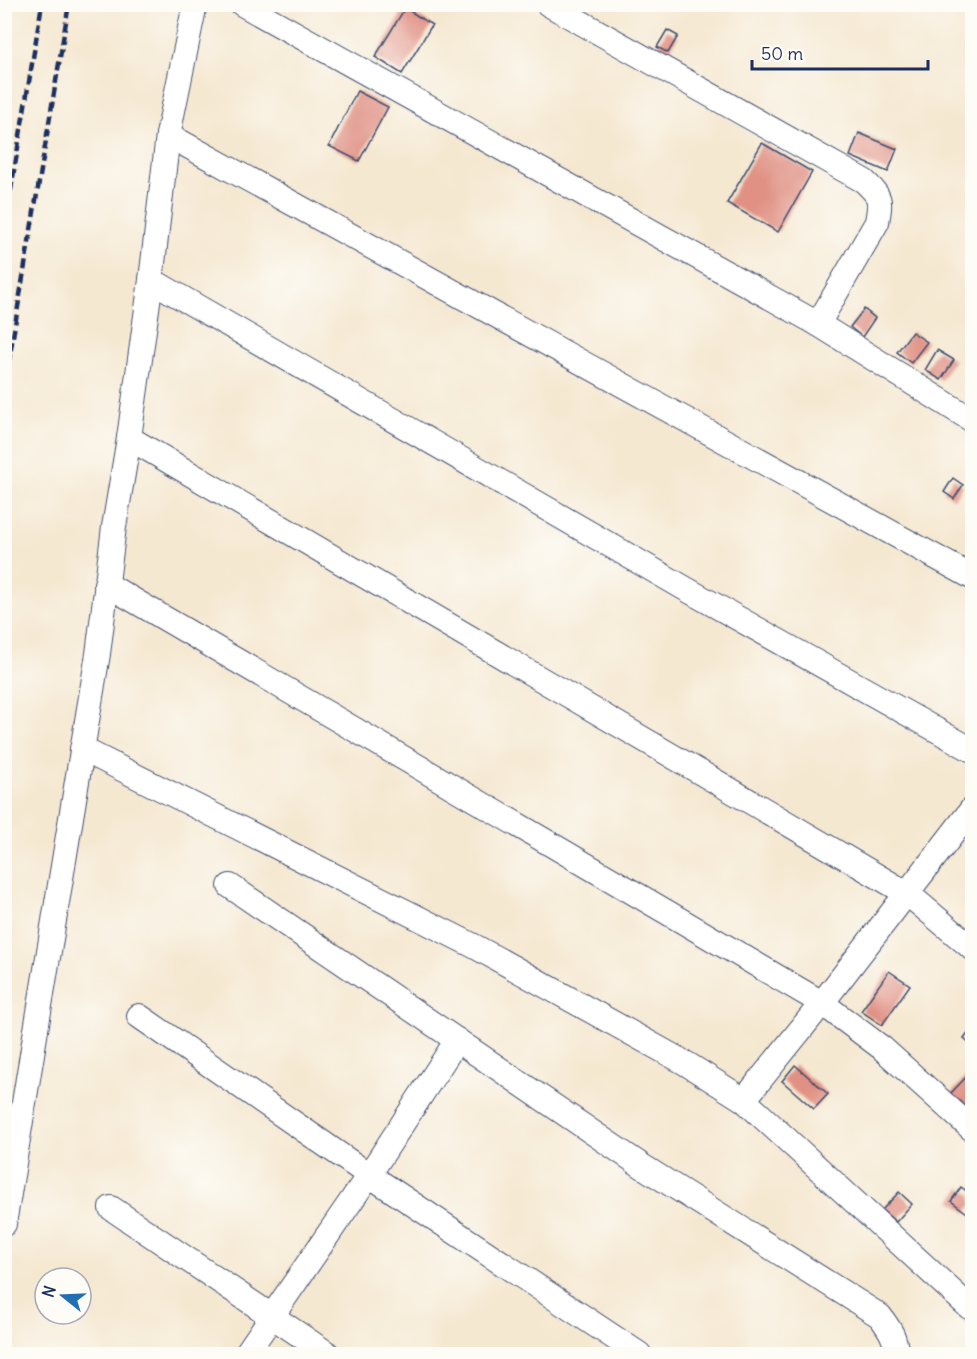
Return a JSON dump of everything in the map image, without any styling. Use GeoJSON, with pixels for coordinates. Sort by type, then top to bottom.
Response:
{"type":"FeatureCollection","features":[{"type":"Feature","properties":{"kind":"street"},"geometry":{"type":"LineString","coordinates":[[4,1224],[98,654],[114,527],[151,280],[168,135],[195,4]]}},
{"type":"Feature","properties":{"kind":"street"},"geometry":{"type":"LineString","coordinates":[[242,4],[818,324],[972,420]]}},
{"type":"Feature","properties":{"kind":"street"},"geometry":{"type":"LineString","coordinates":[[548,4],[864,181],[877,193],[880,206],[877,222],[818,324]]}},
{"type":"Feature","properties":{"kind":"street"},"geometry":{"type":"LineString","coordinates":[[168,135],[972,576]]}},
{"type":"Feature","properties":{"kind":"street"},"geometry":{"type":"LineString","coordinates":[[151,280],[686,589],[972,750]]}},
{"type":"Feature","properties":{"kind":"street"},"geometry":{"type":"LineString","coordinates":[[129,438],[908,894],[972,948]]}},
{"type":"Feature","properties":{"kind":"street"},"geometry":{"type":"LineString","coordinates":[[106,584],[822,1003],[882,1048],[972,1129]]}},
{"type":"Feature","properties":{"kind":"street"},"geometry":{"type":"LineString","coordinates":[[82,749],[474,946],[687,1064],[744,1100],[969,1307]]}},
{"type":"Feature","properties":{"kind":"street"},"geometry":{"type":"LineString","coordinates":[[744,1100],[908,894],[972,809]]}},
{"type":"Feature","properties":{"kind":"street"},"geometry":{"type":"LineString","coordinates":[[230,886],[642,1166],[880,1316],[891,1332],[895,1354]]}},
{"type":"Feature","properties":{"kind":"street"},"geometry":{"type":"LineString","coordinates":[[139,1016],[369,1175],[639,1354]]}},
{"type":"Feature","properties":{"kind":"street"},"geometry":{"type":"LineString","coordinates":[[246,1354],[369,1175],[457,1040]]}},
{"type":"Feature","properties":{"kind":"street"},"geometry":{"type":"LineString","coordinates":[[111,1208],[328,1354]]}},
{"type":"Feature","properties":{"kind":"building"},"geometry":{"type":"Polygon","coordinates":[[[405,8],[432,25],[402,74],[375,57],[405,8]]]}},
{"type":"Feature","properties":{"kind":"building"},"geometry":{"type":"Polygon","coordinates":[[[667,30],[678,36],[668,53],[657,47],[667,30]]]}},
{"type":"Feature","properties":{"kind":"building"},"geometry":{"type":"Polygon","coordinates":[[[357,91],[388,107],[359,161],[329,146],[357,91]]]}},
{"type":"Feature","properties":{"kind":"building"},"geometry":{"type":"Polygon","coordinates":[[[859,133],[897,149],[888,172],[850,156],[859,133]]]}},
{"type":"Feature","properties":{"kind":"building"},"geometry":{"type":"Polygon","coordinates":[[[762,143],[812,172],[778,232],[727,203],[762,143]]]}},
{"type":"Feature","properties":{"kind":"building"},"geometry":{"type":"Polygon","coordinates":[[[864,309],[875,318],[862,337],[850,327],[864,309]]]}},
{"type":"Feature","properties":{"kind":"building"},"geometry":{"type":"Polygon","coordinates":[[[912,332],[927,342],[911,363],[897,352],[912,332]]]}},
{"type":"Feature","properties":{"kind":"building"},"geometry":{"type":"Polygon","coordinates":[[[937,350],[954,360],[941,380],[925,370],[937,350]]]}},
{"type":"Feature","properties":{"kind":"building"},"geometry":{"type":"Polygon","coordinates":[[[953,478],[963,485],[954,499],[944,492],[953,478]]]}},
{"type":"Feature","properties":{"kind":"building"},"geometry":{"type":"Polygon","coordinates":[[[889,971],[910,985],[882,1025],[861,1011],[889,971]]]}},
{"type":"Feature","properties":{"kind":"building"},"geometry":{"type":"Polygon","coordinates":[[[972,1028],[972,1046],[964,1039],[972,1028]]]}},
{"type":"Feature","properties":{"kind":"building"},"geometry":{"type":"Polygon","coordinates":[[[795,1065],[828,1094],[814,1109],[782,1081],[795,1065]]]}},
{"type":"Feature","properties":{"kind":"building"},"geometry":{"type":"Polygon","coordinates":[[[968,1075],[972,1079],[972,1105],[968,1111],[950,1094],[968,1075]]]}},
{"type":"Feature","properties":{"kind":"building"},"geometry":{"type":"Polygon","coordinates":[[[961,1187],[972,1195],[972,1204],[967,1213],[951,1201],[961,1187]]]}},
{"type":"Feature","properties":{"kind":"building"},"geometry":{"type":"Polygon","coordinates":[[[899,1192],[912,1204],[896,1222],[882,1210],[899,1192]]]}},
{"type":"Feature","properties":{"kind":"railway"},"geometry":{"type":"LineString","coordinates":[[4,231],[42,4]]}},
{"type":"Feature","properties":{"kind":"railway"},"geometry":{"type":"LineString","coordinates":[[4,390],[69,4]]}}]}
